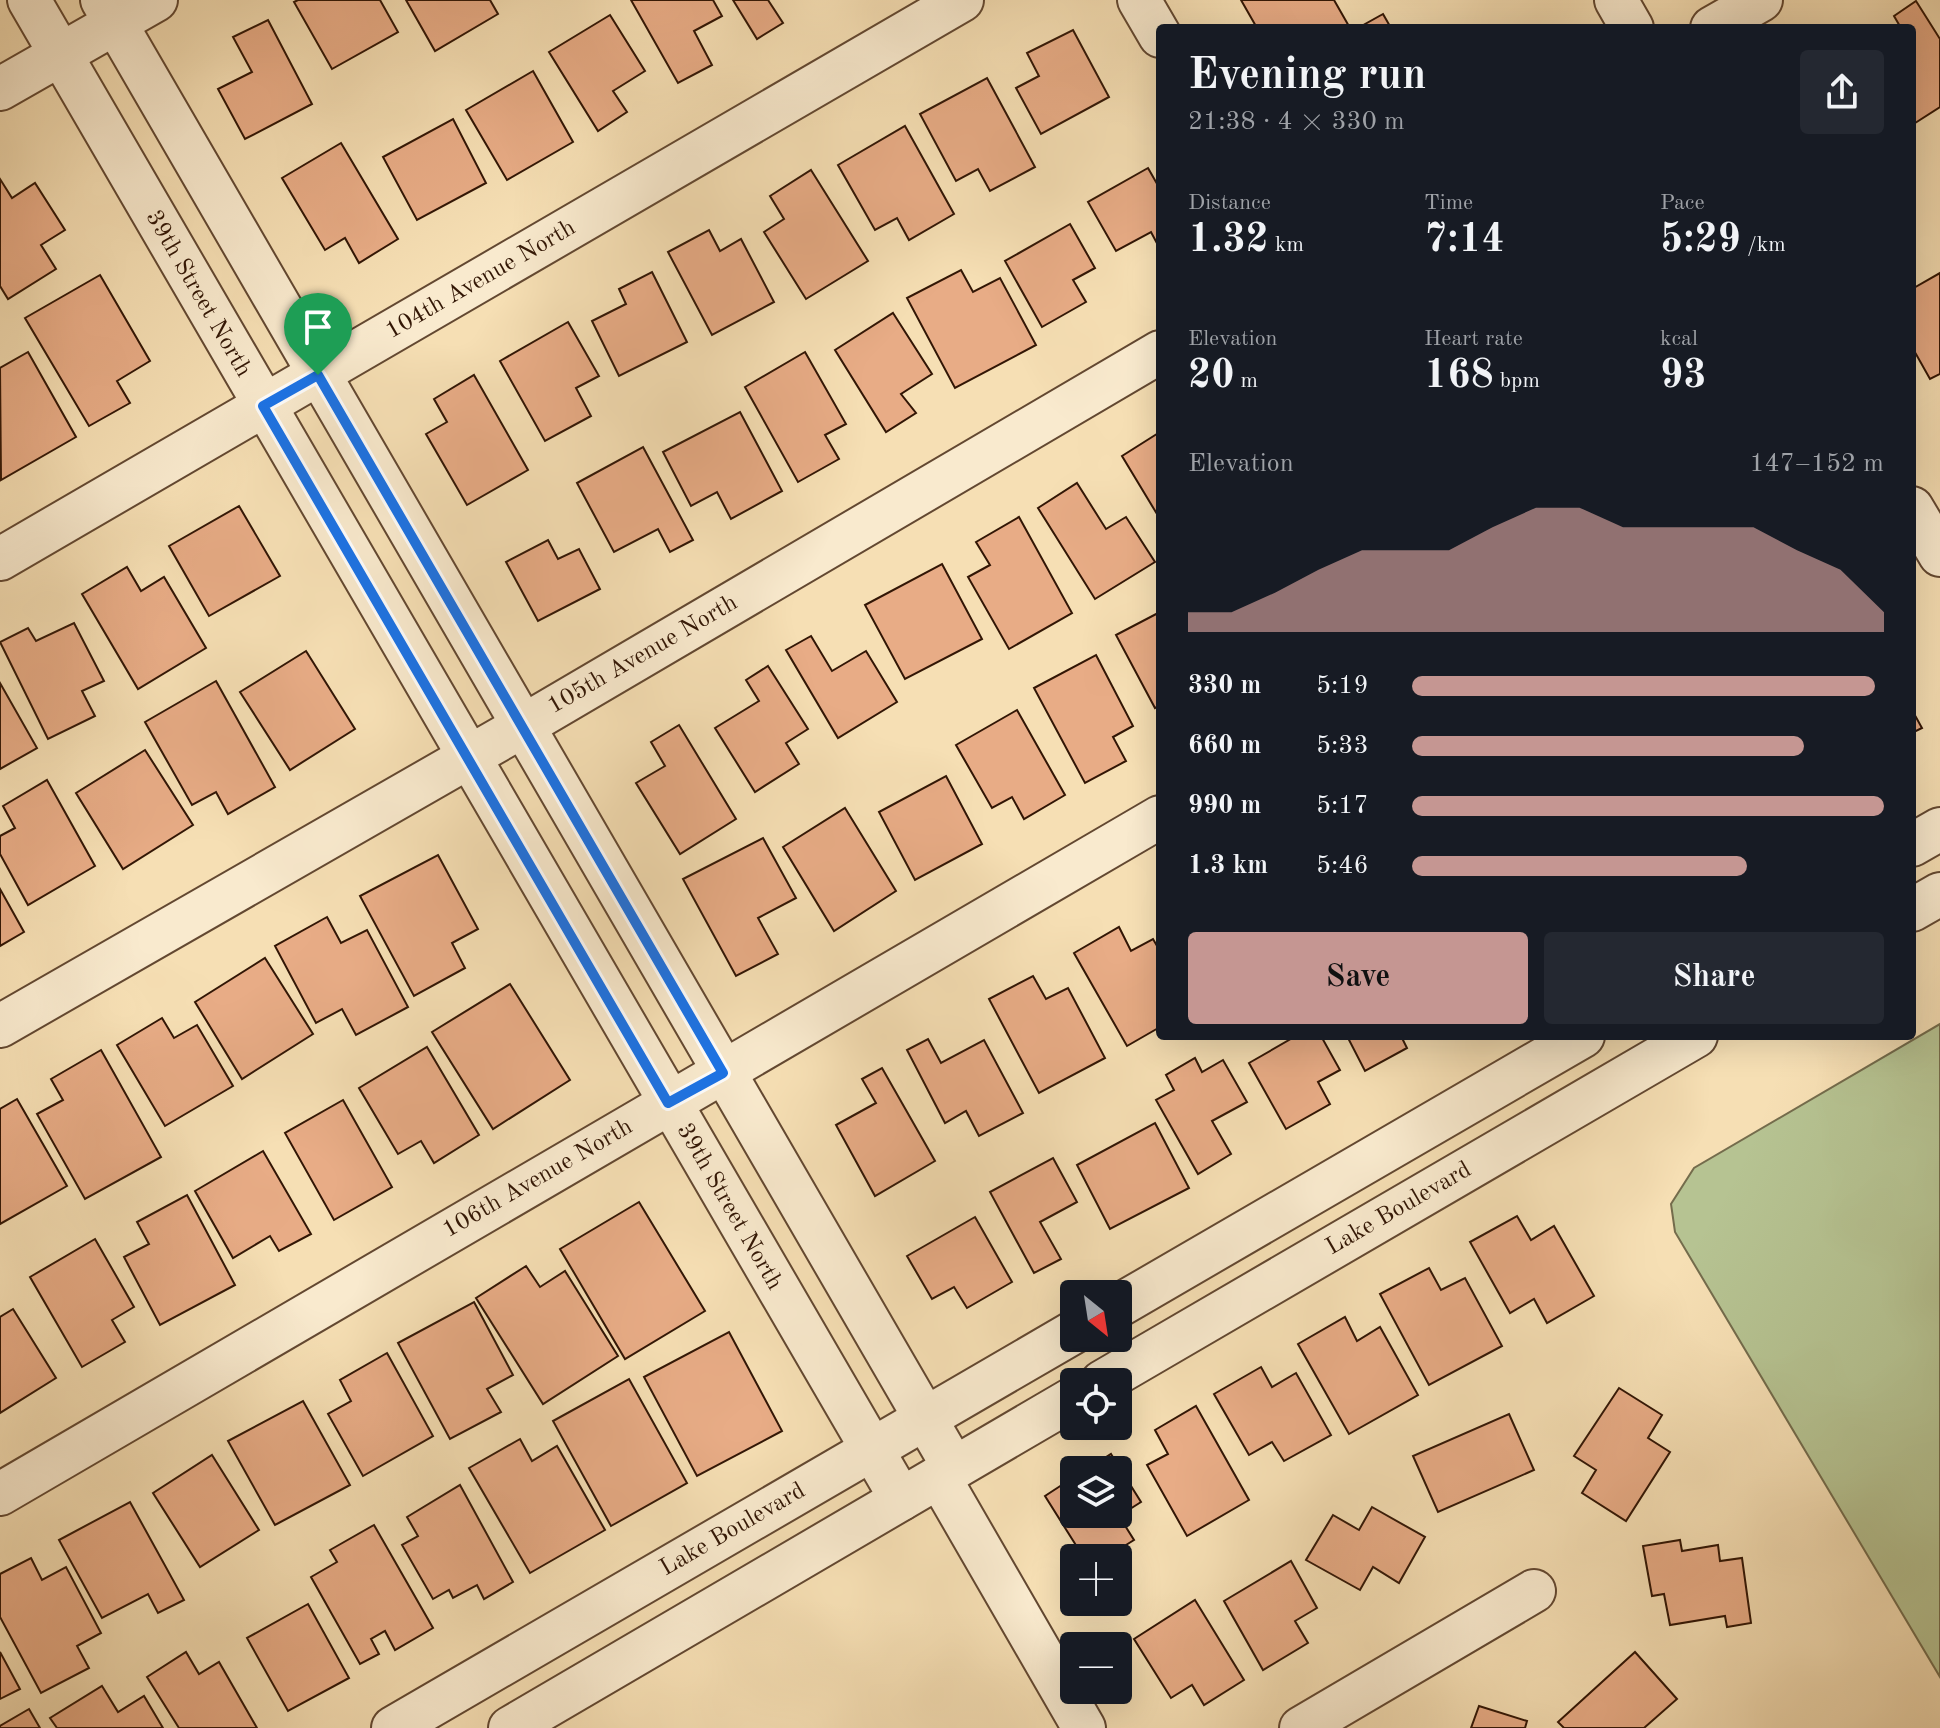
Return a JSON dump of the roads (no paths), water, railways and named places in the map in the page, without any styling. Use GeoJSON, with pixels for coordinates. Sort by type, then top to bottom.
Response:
{"type":"FeatureCollection","features":[{"type":"Feature","properties":{"kind":"street","name":"39th Street North"},"geometry":{"type":"LineString","coordinates":[[29,0],[901,1499]]}},
{"type":"Feature","properties":{"kind":"street"},"geometry":{"type":"LineString","coordinates":[[0,89],[60,54],[108,12],[156,0]]}},
{"type":"Feature","properties":{"kind":"street","name":"104th Avenue North"},"geometry":{"type":"LineString","coordinates":[[0,559],[962,0]]}},
{"type":"Feature","properties":{"kind":"street"},"geometry":{"type":"LineString","coordinates":[[1139,0],[1156,29]]}},
{"type":"Feature","properties":{"kind":"street"},"geometry":{"type":"LineString","coordinates":[[1616,0],[1630,24]]}},
{"type":"Feature","properties":{"kind":"street"},"geometry":{"type":"LineString","coordinates":[[1719,24],[1761,0]]}},
{"type":"Feature","properties":{"kind":"street"},"geometry":{"type":"LineString","coordinates":[[108,12],[925,1418],[946,1473],[1084,1728]]}},
{"type":"Feature","properties":{"kind":"street","name":"105th Avenue North"},"geometry":{"type":"LineString","coordinates":[[0,1026],[523,726],[1156,354]]}},
{"type":"Feature","properties":{"kind":"street"},"geometry":{"type":"LineString","coordinates":[[1916,515],[1940,555]]}},
{"type":"Feature","properties":{"kind":"street","name":"106th Avenue North"},"geometry":{"type":"LineString","coordinates":[[0,1494],[1156,819]]}},
{"type":"Feature","properties":{"kind":"street"},"geometry":{"type":"LineString","coordinates":[[1916,843],[1940,829]]}},
{"type":"Feature","properties":{"kind":"street"},"geometry":{"type":"LineString","coordinates":[[1916,908],[1940,894]]}},
{"type":"Feature","properties":{"kind":"street"},"geometry":{"type":"LineString","coordinates":[[1132,1298],[1576,1040]]}},
{"type":"Feature","properties":{"kind":"street","name":"Lake Boulevard"},"geometry":{"type":"LineString","coordinates":[[1126,1368],[1689,1040]]}},
{"type":"Feature","properties":{"kind":"street","name":"Lake Boulevard"},"geometry":{"type":"LineString","coordinates":[[393,1728],[1060,1340]]}},
{"type":"Feature","properties":{"kind":"street"},"geometry":{"type":"LineString","coordinates":[[510,1728],[1060,1406]]}},
{"type":"Feature","properties":{"kind":"street"},"geometry":{"type":"LineString","coordinates":[[1301,1728],[1534,1591]]}}]}
